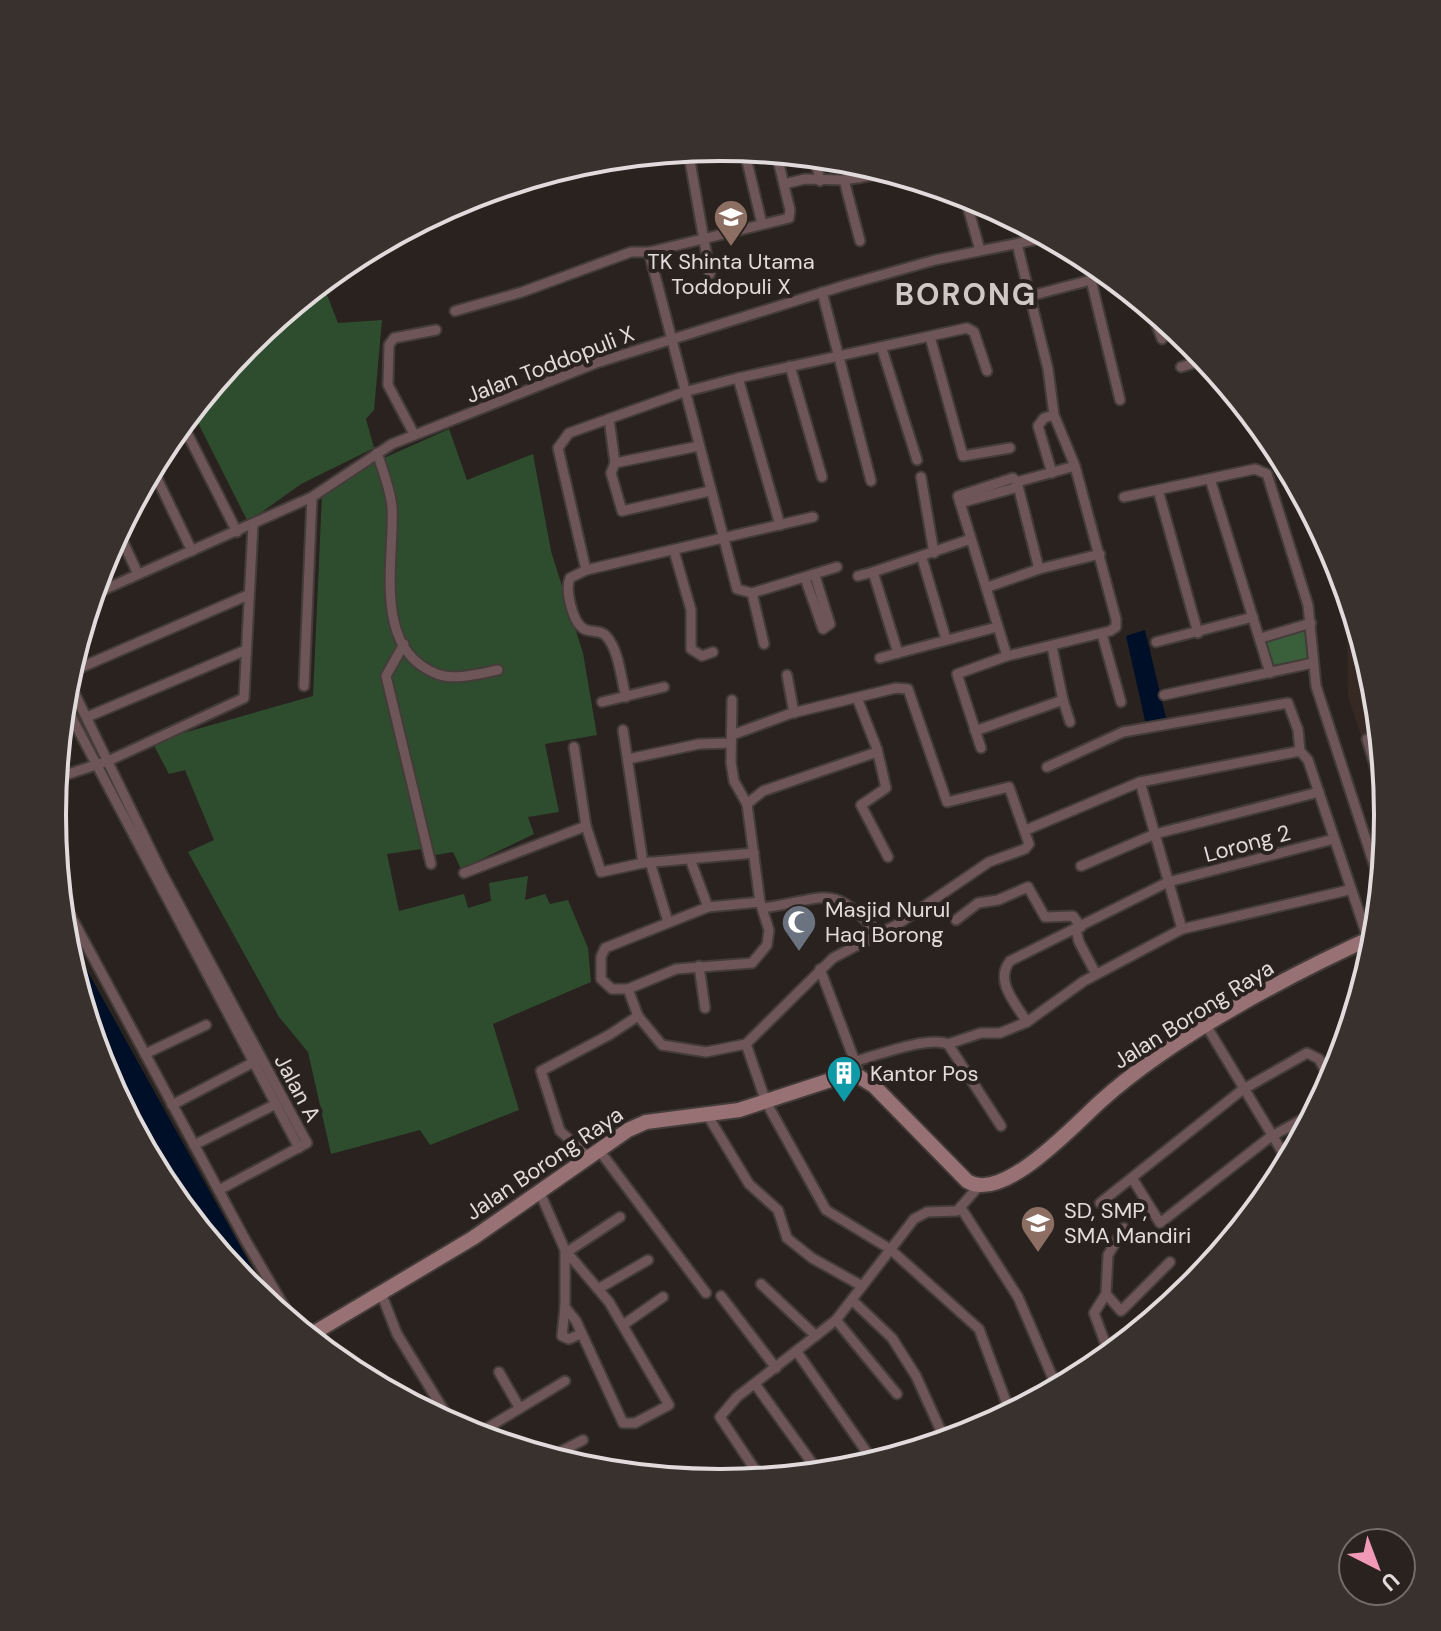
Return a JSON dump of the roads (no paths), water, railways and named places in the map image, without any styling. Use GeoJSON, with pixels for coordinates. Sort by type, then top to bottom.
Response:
{"type":"FeatureCollection","features":[{"type":"Feature","properties":{"kind":"main road","name":"Jalan Borong Raya"},"geometry":{"type":"LineString","coordinates":[[979,1186],[1013,1177],[1122,1082],[1207,1027],[1362,942]]}},
{"type":"Feature","properties":{"kind":"main road","name":"Jalan Borong Raya"},"geometry":{"type":"LineString","coordinates":[[317,1331],[540,1193],[593,1153],[646,1122],[708,1116],[766,1102],[846,1075],[857,1068]]}},
{"type":"Feature","properties":{"kind":"main road"},"geometry":{"type":"LineString","coordinates":[[857,1068],[963,1177],[979,1186]]}},
{"type":"Feature","properties":{"kind":"street"},"geometry":{"type":"LineString","coordinates":[[690,162],[710,274]]}},
{"type":"Feature","properties":{"kind":"street"},"geometry":{"type":"LineString","coordinates":[[747,162],[762,224]]}},
{"type":"Feature","properties":{"kind":"street"},"geometry":{"type":"LineString","coordinates":[[455,311],[522,292],[622,255],[649,252],[791,215],[779,164]]}},
{"type":"Feature","properties":{"kind":"street"},"geometry":{"type":"LineString","coordinates":[[818,169],[820,181]]}},
{"type":"Feature","properties":{"kind":"street"},"geometry":{"type":"LineString","coordinates":[[784,184],[805,179],[820,181],[863,177]]}},
{"type":"Feature","properties":{"kind":"street"},"geometry":{"type":"LineString","coordinates":[[844,180],[860,241]]}},
{"type":"Feature","properties":{"kind":"street"},"geometry":{"type":"LineString","coordinates":[[969,210],[980,250]]}},
{"type":"Feature","properties":{"kind":"street","name":"Jalan Toddopuli X"},"geometry":{"type":"LineString","coordinates":[[107,588],[312,497],[377,453],[414,434],[596,363],[822,292],[980,250],[1032,240]]}},
{"type":"Feature","properties":{"kind":"street"},"geometry":{"type":"LineString","coordinates":[[981,748],[957,674],[1007,656],[1102,634],[1116,627],[1100,554],[1075,466],[1054,415],[1048,369],[1017,244]]}},
{"type":"Feature","properties":{"kind":"street"},"geometry":{"type":"LineString","coordinates":[[649,252],[737,589],[752,593],[837,567]]}},
{"type":"Feature","properties":{"kind":"street"},"geometry":{"type":"LineString","coordinates":[[1030,296],[1095,279]]}},
{"type":"Feature","properties":{"kind":"street"},"geometry":{"type":"LineString","coordinates":[[1091,280],[1120,400]]}},
{"type":"Feature","properties":{"kind":"street"},"geometry":{"type":"LineString","coordinates":[[822,292],[871,481]]}},
{"type":"Feature","properties":{"kind":"street"},"geometry":{"type":"LineString","coordinates":[[586,570],[558,448],[569,433],[684,392],[970,328],[987,371]]}},
{"type":"Feature","properties":{"kind":"street"},"geometry":{"type":"LineString","coordinates":[[1158,329],[1162,339]]}},
{"type":"Feature","properties":{"kind":"street"},"geometry":{"type":"LineString","coordinates":[[414,434],[388,385],[389,345],[394,338],[436,330]]}},
{"type":"Feature","properties":{"kind":"street"},"geometry":{"type":"LineString","coordinates":[[930,337],[963,457],[1010,448]]}},
{"type":"Feature","properties":{"kind":"street"},"geometry":{"type":"LineString","coordinates":[[882,349],[917,460]]}},
{"type":"Feature","properties":{"kind":"street"},"geometry":{"type":"LineString","coordinates":[[1181,367],[1193,363]]}},
{"type":"Feature","properties":{"kind":"street"},"geometry":{"type":"LineString","coordinates":[[790,366],[822,477]]}},
{"type":"Feature","properties":{"kind":"street"},"geometry":{"type":"LineString","coordinates":[[738,378],[780,525]]}},
{"type":"Feature","properties":{"kind":"street"},"geometry":{"type":"LineString","coordinates":[[1052,473],[1038,426],[1044,418],[1054,415]]}},
{"type":"Feature","properties":{"kind":"street"},"geometry":{"type":"LineString","coordinates":[[609,419],[615,463],[611,473],[622,511],[710,491]]}},
{"type":"Feature","properties":{"kind":"street"},"geometry":{"type":"LineString","coordinates":[[188,435],[237,532]]}},
{"type":"Feature","properties":{"kind":"street"},"geometry":{"type":"LineString","coordinates":[[615,463],[699,446]]}},
{"type":"Feature","properties":{"kind":"street"},"geometry":{"type":"LineString","coordinates":[[377,453],[391,495],[391,602],[404,644],[416,659],[437,674],[498,670]]}},
{"type":"Feature","properties":{"kind":"street"},"geometry":{"type":"LineString","coordinates":[[1018,485],[1075,466]]}},
{"type":"Feature","properties":{"kind":"street"},"geometry":{"type":"LineString","coordinates":[[1124,497],[1255,469],[1265,471],[1307,598],[1316,686],[1373,863]]}},
{"type":"Feature","properties":{"kind":"street"},"geometry":{"type":"LineString","coordinates":[[921,477],[934,553]]}},
{"type":"Feature","properties":{"kind":"street"},"geometry":{"type":"LineString","coordinates":[[1007,656],[958,496],[962,492],[1013,478],[1018,485],[1039,569]]}},
{"type":"Feature","properties":{"kind":"street"},"geometry":{"type":"LineString","coordinates":[[1210,479],[1270,673]]}},
{"type":"Feature","properties":{"kind":"street"},"geometry":{"type":"LineString","coordinates":[[158,481],[192,551]]}},
{"type":"Feature","properties":{"kind":"street"},"geometry":{"type":"LineString","coordinates":[[1158,490],[1198,633]]}},
{"type":"Feature","properties":{"kind":"street"},"geometry":{"type":"LineString","coordinates":[[304,686],[312,497]]}},
{"type":"Feature","properties":{"kind":"street"},"geometry":{"type":"LineString","coordinates":[[626,697],[610,640],[603,633],[581,627],[568,582],[586,570],[813,517]]}},
{"type":"Feature","properties":{"kind":"street"},"geometry":{"type":"LineString","coordinates":[[67,774],[108,761],[244,698],[253,525]]}},
{"type":"Feature","properties":{"kind":"street"},"geometry":{"type":"LineString","coordinates":[[858,576],[922,558],[971,539]]}},
{"type":"Feature","properties":{"kind":"street"},"geometry":{"type":"LineString","coordinates":[[125,545],[138,574]]}},
{"type":"Feature","properties":{"kind":"street"},"geometry":{"type":"LineString","coordinates":[[674,551],[691,610],[691,649],[702,656],[713,652]]}},
{"type":"Feature","properties":{"kind":"street"},"geometry":{"type":"LineString","coordinates":[[988,587],[1039,569],[1100,554]]}},
{"type":"Feature","properties":{"kind":"street"},"geometry":{"type":"LineString","coordinates":[[922,558],[946,639]]}},
{"type":"Feature","properties":{"kind":"street"},"geometry":{"type":"LineString","coordinates":[[873,572],[898,653]]}},
{"type":"Feature","properties":{"kind":"street"},"geometry":{"type":"LineString","coordinates":[[810,577],[830,624],[823,629],[810,577]]}},
{"type":"Feature","properties":{"kind":"street"},"geometry":{"type":"LineString","coordinates":[[752,593],[764,644]]}},
{"type":"Feature","properties":{"kind":"street"},"geometry":{"type":"LineString","coordinates":[[83,669],[248,595]]}},
{"type":"Feature","properties":{"kind":"street"},"geometry":{"type":"LineString","coordinates":[[1156,642],[1253,617]]}},
{"type":"Feature","properties":{"kind":"street"},"geometry":{"type":"LineString","coordinates":[[1261,638],[1311,623]]}},
{"type":"Feature","properties":{"kind":"street"},"geometry":{"type":"LineString","coordinates":[[880,658],[997,627]]}},
{"type":"Feature","properties":{"kind":"street"},"geometry":{"type":"LineString","coordinates":[[1102,634],[1121,702]]}},
{"type":"Feature","properties":{"kind":"street"},"geometry":{"type":"LineString","coordinates":[[404,644],[386,676],[431,864]]}},
{"type":"Feature","properties":{"kind":"street"},"geometry":{"type":"LineString","coordinates":[[1052,647],[1070,722]]}},
{"type":"Feature","properties":{"kind":"street"},"geometry":{"type":"LineString","coordinates":[[74,718],[246,650]]}},
{"type":"Feature","properties":{"kind":"street"},"geometry":{"type":"LineString","coordinates":[[1164,695],[1313,663]]}},
{"type":"Feature","properties":{"kind":"street"},"geometry":{"type":"LineString","coordinates":[[787,675],[794,713]]}},
{"type":"Feature","properties":{"kind":"street"},"geometry":{"type":"LineString","coordinates":[[602,702],[664,687]]}},
{"type":"Feature","properties":{"kind":"street"},"geometry":{"type":"LineString","coordinates":[[628,759],[731,739],[794,713],[896,688],[908,689],[947,802],[1009,787],[1029,840],[1025,849],[989,862],[820,969],[746,1044],[706,1052],[662,1045],[638,1016],[628,989]]}},
{"type":"Feature","properties":{"kind":"street","name":"Jalan A"},"geometry":{"type":"LineString","coordinates":[[78,697],[158,875]]}},
{"type":"Feature","properties":{"kind":"street"},"geometry":{"type":"LineString","coordinates":[[857,698],[877,752],[886,788],[861,805],[888,857]]}},
{"type":"Feature","properties":{"kind":"street"},"geometry":{"type":"LineString","coordinates":[[732,700],[734,781],[747,804],[762,905],[769,938],[756,961],[660,973],[628,989],[612,989],[601,979],[603,951],[708,907],[762,905],[837,898],[854,908],[879,934]]}},
{"type":"Feature","properties":{"kind":"street"},"geometry":{"type":"LineString","coordinates":[[975,731],[1063,700]]}},
{"type":"Feature","properties":{"kind":"street"},"geometry":{"type":"LineString","coordinates":[[1047,767],[1123,732],[1287,702],[1298,730],[1300,751]]}},
{"type":"Feature","properties":{"kind":"street","name":"Jalan A"},"geometry":{"type":"LineString","coordinates":[[74,720],[306,1142],[299,1148],[254,1062],[246,1036]]}},
{"type":"Feature","properties":{"kind":"street"},"geometry":{"type":"LineString","coordinates":[[623,730],[646,862],[668,922]]}},
{"type":"Feature","properties":{"kind":"street"},"geometry":{"type":"LineString","coordinates":[[1370,741],[1367,739],[1372,755]]}},
{"type":"Feature","properties":{"kind":"street"},"geometry":{"type":"LineString","coordinates":[[574,747],[586,826],[601,872],[646,862],[754,853]]}},
{"type":"Feature","properties":{"kind":"street"},"geometry":{"type":"LineString","coordinates":[[1026,830],[1140,782],[1300,751],[1306,754],[1349,890],[1365,923]]}},
{"type":"Feature","properties":{"kind":"street"},"geometry":{"type":"LineString","coordinates":[[747,804],[763,791],[877,752]]}},
{"type":"Feature","properties":{"kind":"street"},"geometry":{"type":"LineString","coordinates":[[1140,782],[1182,929]]}},
{"type":"Feature","properties":{"kind":"street"},"geometry":{"type":"LineString","coordinates":[[1081,866],[1155,834],[1319,792]]}},
{"type":"Feature","properties":{"kind":"street"},"geometry":{"type":"LineString","coordinates":[[464,873],[586,826]]}},
{"type":"Feature","properties":{"kind":"street","name":"Lorong 2"},"geometry":{"type":"LineString","coordinates":[[1027,1022],[1003,982],[1005,967],[1036,948],[1168,882],[1334,839]]}},
{"type":"Feature","properties":{"kind":"street"},"geometry":{"type":"LineString","coordinates":[[690,859],[708,907]]}},
{"type":"Feature","properties":{"kind":"street"},"geometry":{"type":"LineString","coordinates":[[956,920],[978,903],[998,900],[1028,887],[1045,917],[1073,916],[1079,929],[1079,942],[1096,974]]}},
{"type":"Feature","properties":{"kind":"street"},"geometry":{"type":"LineString","coordinates":[[948,1044],[981,1033],[1000,1033],[1027,1022],[1096,974],[1182,929],[1349,890]]}},
{"type":"Feature","properties":{"kind":"street"},"geometry":{"type":"LineString","coordinates":[[76,926],[281,1301]]}},
{"type":"Feature","properties":{"kind":"street"},"geometry":{"type":"LineString","coordinates":[[699,966],[705,1008]]}},
{"type":"Feature","properties":{"kind":"street"},"geometry":{"type":"LineString","coordinates":[[820,969],[857,1068],[940,1041],[948,1044],[1001,1126]]}},
{"type":"Feature","properties":{"kind":"street"},"geometry":{"type":"LineString","coordinates":[[638,1016],[541,1071],[560,1131],[593,1153],[706,1293]]}},
{"type":"Feature","properties":{"kind":"street"},"geometry":{"type":"LineString","coordinates":[[145,1054],[206,1025]]}},
{"type":"Feature","properties":{"kind":"street"},"geometry":{"type":"LineString","coordinates":[[1207,1027],[1281,1152]]}},
{"type":"Feature","properties":{"kind":"street"},"geometry":{"type":"LineString","coordinates":[[746,1044],[766,1102],[826,1210],[890,1249],[979,1329],[1007,1404]]}},
{"type":"Feature","properties":{"kind":"street"},"geometry":{"type":"LineString","coordinates":[[1100,1203],[1242,1090],[1309,1052],[1319,1059],[1324,1068]]}},
{"type":"Feature","properties":{"kind":"street"},"geometry":{"type":"LineString","coordinates":[[172,1105],[254,1062]]}},
{"type":"Feature","properties":{"kind":"street"},"geometry":{"type":"LineString","coordinates":[[194,1145],[276,1104]]}},
{"type":"Feature","properties":{"kind":"street"},"geometry":{"type":"LineString","coordinates":[[708,1116],[743,1176],[778,1210],[787,1238],[812,1258],[862,1286]]}},
{"type":"Feature","properties":{"kind":"street"},"geometry":{"type":"LineString","coordinates":[[1132,1178],[1160,1223],[1270,1137],[1299,1121]]}},
{"type":"Feature","properties":{"kind":"street"},"geometry":{"type":"LineString","coordinates":[[219,1190],[299,1148]]}},
{"type":"Feature","properties":{"kind":"street"},"geometry":{"type":"LineString","coordinates":[[755,1469],[720,1417],[755,1384],[836,1320],[921,1213],[952,1213],[961,1208],[979,1186]]}},
{"type":"Feature","properties":{"kind":"street"},"geometry":{"type":"LineString","coordinates":[[540,1193],[566,1251],[623,1325],[669,1405],[630,1425],[623,1423],[565,1307]]}},
{"type":"Feature","properties":{"kind":"street"},"geometry":{"type":"LineString","coordinates":[[961,1208],[1018,1297],[1053,1379]]}},
{"type":"Feature","properties":{"kind":"street"},"geometry":{"type":"LineString","coordinates":[[566,1251],[620,1217]]}},
{"type":"Feature","properties":{"kind":"street"},"geometry":{"type":"LineString","coordinates":[[1106,1344],[1094,1313],[1106,1294],[1108,1255],[1124,1228]]}},
{"type":"Feature","properties":{"kind":"street"},"geometry":{"type":"LineString","coordinates":[[566,1251],[565,1307],[560,1321],[562,1336],[569,1339],[580,1334]]}},
{"type":"Feature","properties":{"kind":"street"},"geometry":{"type":"LineString","coordinates":[[598,1289],[648,1260]]}},
{"type":"Feature","properties":{"kind":"street"},"geometry":{"type":"LineString","coordinates":[[1106,1294],[1121,1311],[1126,1310],[1170,1262]]}},
{"type":"Feature","properties":{"kind":"street"},"geometry":{"type":"LineString","coordinates":[[761,1284],[816,1336]]}},
{"type":"Feature","properties":{"kind":"street"},"geometry":{"type":"LineString","coordinates":[[381,1293],[397,1334],[442,1408]]}},
{"type":"Feature","properties":{"kind":"street"},"geometry":{"type":"LineString","coordinates":[[721,1296],[776,1368]]}},
{"type":"Feature","properties":{"kind":"street"},"geometry":{"type":"LineString","coordinates":[[623,1325],[663,1297]]}},
{"type":"Feature","properties":{"kind":"street"},"geometry":{"type":"LineString","coordinates":[[852,1300],[892,1338],[916,1376],[941,1431]]}},
{"type":"Feature","properties":{"kind":"street"},"geometry":{"type":"LineString","coordinates":[[836,1320],[897,1394]]}},
{"type":"Feature","properties":{"kind":"street"},"geometry":{"type":"LineString","coordinates":[[797,1352],[867,1453]]}},
{"type":"Feature","properties":{"kind":"street"},"geometry":{"type":"LineString","coordinates":[[499,1372],[519,1407]]}},
{"type":"Feature","properties":{"kind":"street"},"geometry":{"type":"LineString","coordinates":[[488,1427],[565,1381]]}},
{"type":"Feature","properties":{"kind":"street"},"geometry":{"type":"LineString","coordinates":[[755,1384],[812,1463]]}},
{"type":"Feature","properties":{"kind":"street"},"geometry":{"type":"LineString","coordinates":[[563,1450],[583,1440]]}},
{"type":"Feature","properties":{"kind":"water"},"geometry":{"type":"Polygon","coordinates":[[[1145,630],[1167,722],[1146,725],[1126,636],[1145,630]]]}},
{"type":"Feature","properties":{"kind":"water"},"geometry":{"type":"Polygon","coordinates":[[[83,964],[257,1277],[201,1214],[154,1143],[116,1066],[83,964]]]}},
{"type":"Feature","properties":{"kind":"place","name":"TK Shinta Utama Toddopuli X"},"geometry":{"type":"Point","coordinates":[731,248]}},
{"type":"Feature","properties":{"kind":"place","name":"Masjid Nurul Haq Borong"},"geometry":{"type":"Point","coordinates":[799,953]}},
{"type":"Feature","properties":{"kind":"place","name":"Kantor Pos"},"geometry":{"type":"Point","coordinates":[844,1104]}},
{"type":"Feature","properties":{"kind":"place","name":"SD, SMP, SMA Mandiri"},"geometry":{"type":"Point","coordinates":[1038,1254]}},
{"type":"Feature","properties":{"kind":"district","name":"BORONG"},"geometry":{"type":"Point","coordinates":[966,295]}}]}
